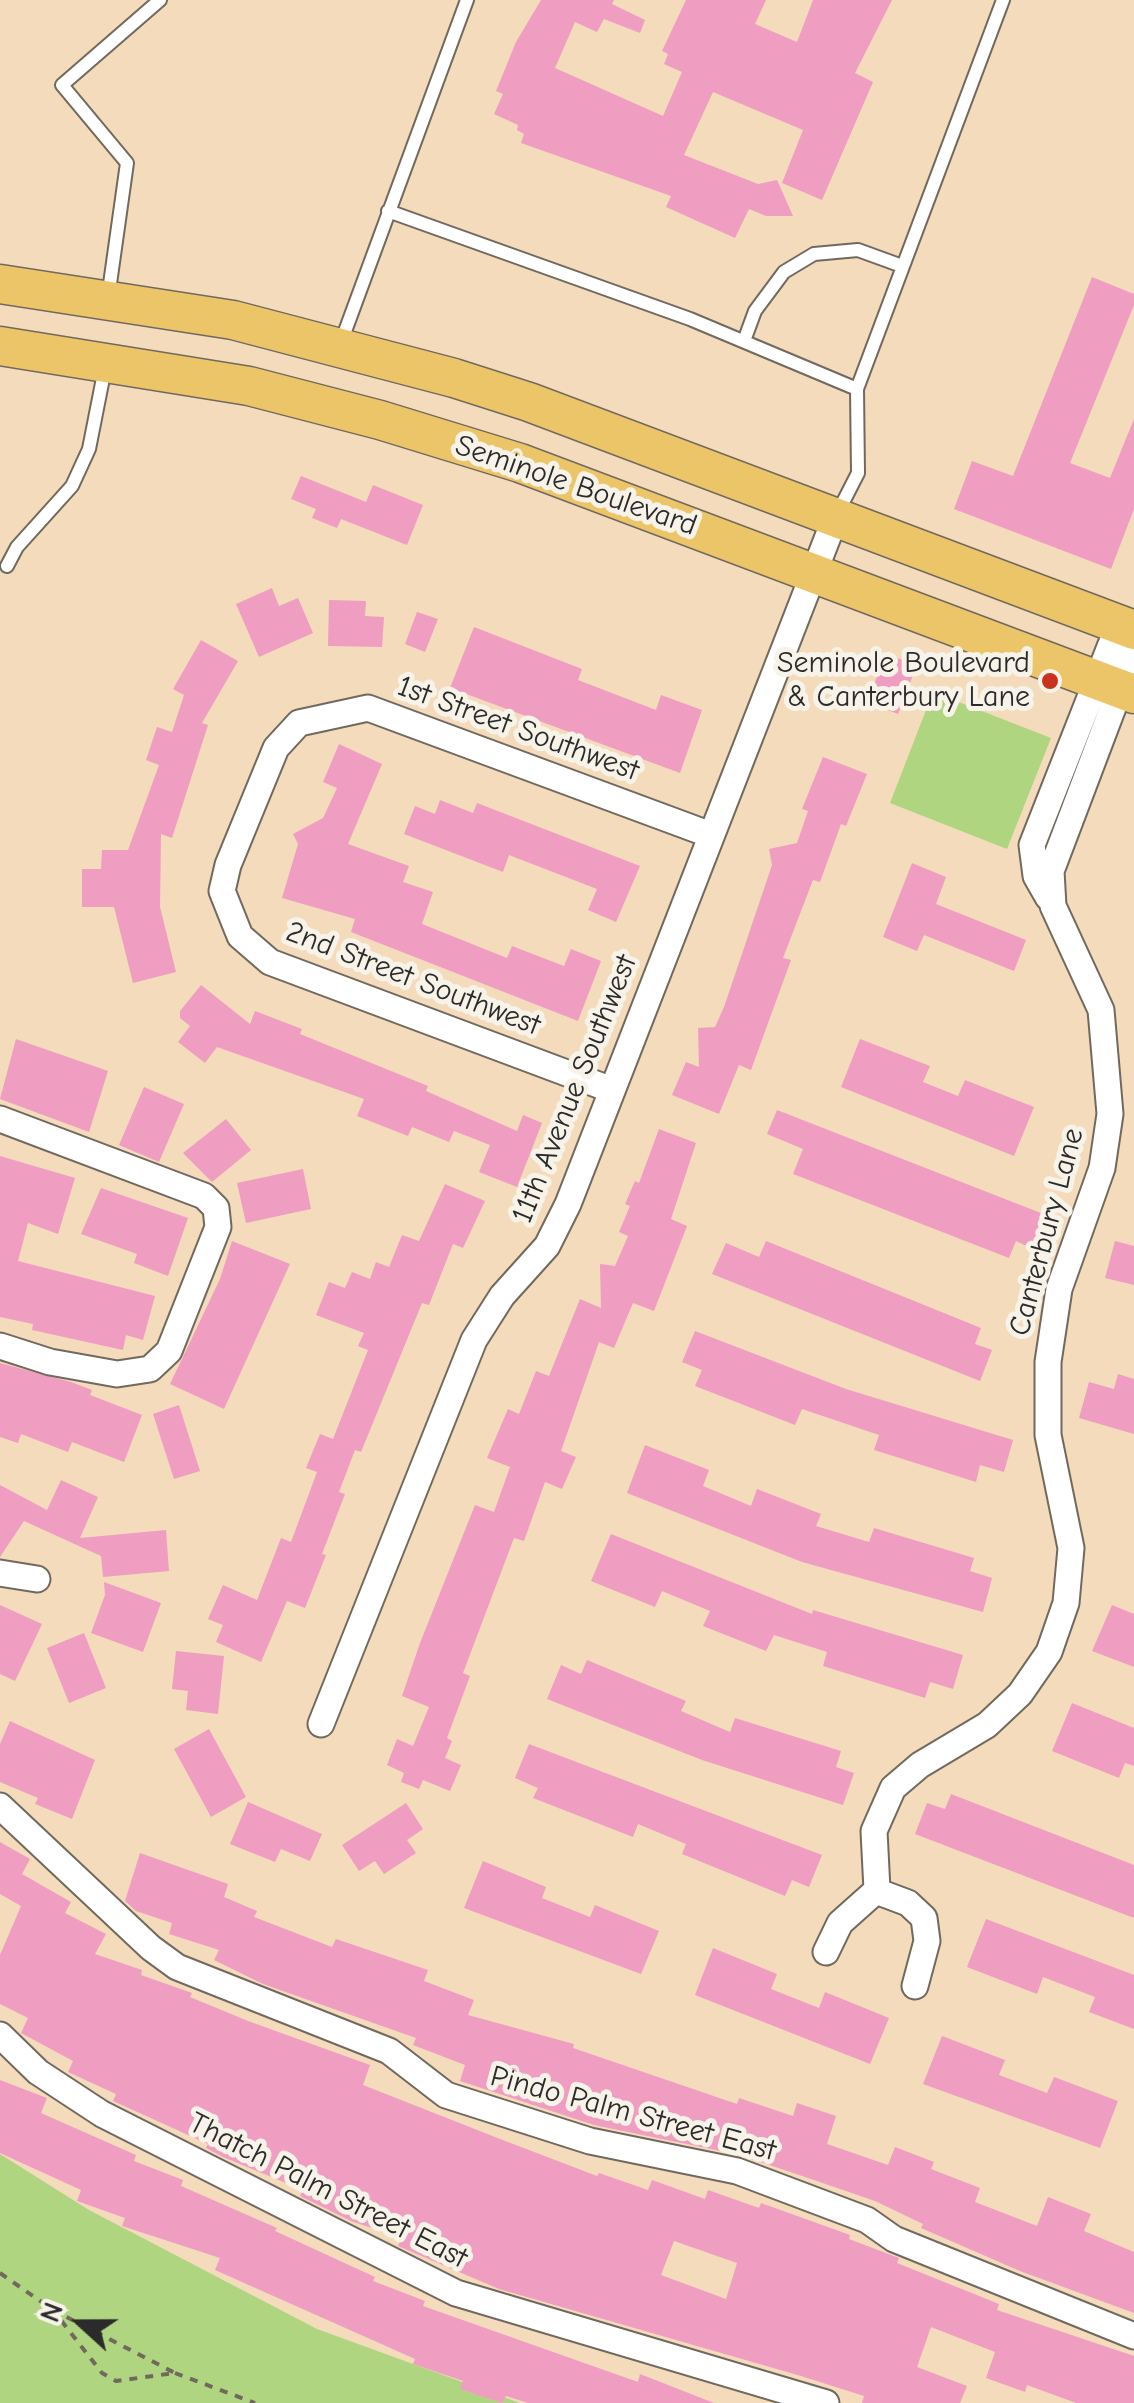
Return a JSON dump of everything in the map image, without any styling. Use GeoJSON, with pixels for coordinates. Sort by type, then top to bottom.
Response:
{"type":"FeatureCollection","features":[{"type":"Feature","properties":{"kind":"main road","name":"Seminole Boulevard"},"geometry":{"type":"LineString","coordinates":[[0,284],[233,320],[340,346],[529,402],[836,516],[1129,635]]}},
{"type":"Feature","properties":{"kind":"main road","name":"Seminole Boulevard"},"geometry":{"type":"LineString","coordinates":[[0,346],[106,360],[248,386],[380,420],[520,463],[1117,687]]}},
{"type":"Feature","properties":{"kind":"street","name":"11th Avenue Southwest"},"geometry":{"type":"LineString","coordinates":[[320,1724],[474,1340],[502,1296],[548,1246],[836,516]]}},
{"type":"Feature","properties":{"kind":"street","name":"Canterbury Lane"},"geometry":{"type":"LineString","coordinates":[[876,1891],[874,1832],[893,1788],[920,1766],[987,1725],[1020,1694],[1049,1652],[1066,1603],[1071,1548],[1048,1435],[1048,1362],[1060,1290],[1102,1168],[1110,1114],[1101,1010],[1036,876],[1032,845],[1117,687],[1129,635]]}},
{"type":"Feature","properties":{"kind":"street","name":"1st Street Southwest"},"geometry":{"type":"LineString","coordinates":[[222,892],[228,865],[276,748],[298,723],[368,708],[712,835]]}},
{"type":"Feature","properties":{"kind":"street","name":"2nd Street Southwest"},"geometry":{"type":"LineString","coordinates":[[222,892],[240,936],[270,962],[612,1090]]}},
{"type":"Feature","properties":{"kind":"street"},"geometry":{"type":"LineString","coordinates":[[0,1119],[204,1196],[216,1208],[218,1227],[169,1350],[150,1369],[117,1374],[50,1362],[0,1346]]}},
{"type":"Feature","properties":{"kind":"street"},"geometry":{"type":"LineString","coordinates":[[0,1573],[37,1579]]}},
{"type":"Feature","properties":{"kind":"street","name":"Pindo Palm Street East"},"geometry":{"type":"LineString","coordinates":[[0,1806],[151,1948],[177,1967],[389,2051],[446,2095],[590,2141],[737,2171],[867,2220],[894,2239],[1134,2336]]}},
{"type":"Feature","properties":{"kind":"street"},"geometry":{"type":"LineString","coordinates":[[826,1952],[840,1923],[876,1891],[908,1903],[924,1918],[926,1941],[915,1986]]}},
{"type":"Feature","properties":{"kind":"street","name":"Thatch Palm Street East"},"geometry":{"type":"LineString","coordinates":[[0,2035],[38,2072],[102,2114],[456,2294],[826,2403]]}},
{"type":"Feature","properties":{"kind":"lane"},"geometry":{"type":"LineString","coordinates":[[108,298],[127,163],[62,86],[160,0]]}},
{"type":"Feature","properties":{"kind":"lane"},"geometry":{"type":"LineString","coordinates":[[340,346],[467,0]]}},
{"type":"Feature","properties":{"kind":"lane"},"geometry":{"type":"LineString","coordinates":[[836,516],[858,473],[857,389],[1003,0]]}},
{"type":"Feature","properties":{"kind":"lane"},"geometry":{"type":"LineString","coordinates":[[388,211],[542,263],[857,389]]}},
{"type":"Feature","properties":{"kind":"lane"},"geometry":{"type":"LineString","coordinates":[[744,342],[755,311],[784,272],[814,254],[858,250],[902,266]]}},
{"type":"Feature","properties":{"kind":"lane"},"geometry":{"type":"LineString","coordinates":[[7,566],[17,546],[72,486],[89,450],[106,360]]}},
{"type":"Feature","properties":{"kind":"path"},"geometry":{"type":"LineString","coordinates":[[0,2273],[53,2310],[174,2373],[255,2403]]}},
{"type":"Feature","properties":{"kind":"path"},"geometry":{"type":"LineString","coordinates":[[53,2310],[102,2373],[116,2381],[174,2373]]}},
{"type":"Feature","properties":{"kind":"green space"},"geometry":{"type":"Polygon","coordinates":[[[933,692],[1051,738],[1007,849],[890,803],[933,692]]]}},
{"type":"Feature","properties":{"kind":"green space"},"geometry":{"type":"Polygon","coordinates":[[[0,2154],[89,2210],[317,2329],[520,2403],[0,2403],[0,2154]]]}},
{"type":"Feature","properties":{"kind":"building"},"geometry":{"type":"Polygon","coordinates":[[[541,0],[614,0],[612,4],[645,20],[640,33],[604,19],[597,32],[575,22],[555,68],[663,116],[682,72],[664,64],[668,54],[662,51],[686,0],[766,0],[755,24],[797,42],[813,0],[892,0],[855,73],[873,82],[822,200],[782,183],[803,130],[713,92],[684,155],[758,184],[777,180],[793,216],[766,216],[749,209],[735,238],[666,207],[671,196],[521,143],[524,134],[517,130],[518,125],[494,114],[503,94],[496,91],[516,42],[541,0]]]}},
{"type":"Feature","properties":{"kind":"building"},"geometry":{"type":"Polygon","coordinates":[[[1092,277],[1134,294],[1134,305],[1070,463],[1110,478],[1134,419],[1134,509],[1111,569],[954,509],[972,461],[1013,476],[1092,277]]]}},
{"type":"Feature","properties":{"kind":"building"},"geometry":{"type":"Polygon","coordinates":[[[301,476],[366,502],[373,485],[423,505],[407,545],[341,519],[337,528],[312,518],[316,509],[291,499],[301,476]]]}},
{"type":"Feature","properties":{"kind":"building"},"geometry":{"type":"Polygon","coordinates":[[[272,588],[279,606],[298,598],[313,633],[259,657],[236,604],[272,588]]]}},
{"type":"Feature","properties":{"kind":"building"},"geometry":{"type":"Polygon","coordinates":[[[329,600],[366,601],[365,616],[384,617],[382,647],[328,646],[329,600]]]}},
{"type":"Feature","properties":{"kind":"building"},"geometry":{"type":"Polygon","coordinates":[[[417,612],[438,619],[425,652],[405,644],[417,612]]]}},
{"type":"Feature","properties":{"kind":"building"},"geometry":{"type":"Polygon","coordinates":[[[474,627],[582,669],[578,680],[656,710],[661,695],[702,710],[680,773],[450,688],[474,627]]]}},
{"type":"Feature","properties":{"kind":"building"},"geometry":{"type":"Polygon","coordinates":[[[201,640],[238,661],[202,723],[208,725],[172,838],[161,834],[160,907],[176,972],[133,983],[114,907],[82,907],[82,869],[101,869],[102,850],[128,850],[159,765],[146,760],[157,727],[172,732],[184,695],[173,689],[201,640]]]}},
{"type":"Feature","properties":{"kind":"building"},"geometry":{"type":"Polygon","coordinates":[[[886,654],[917,665],[898,714],[867,702],[886,654]]]}},
{"type":"Feature","properties":{"kind":"building"},"geometry":{"type":"Polygon","coordinates":[[[339,744],[382,764],[348,844],[409,866],[403,882],[433,892],[422,924],[507,958],[512,946],[564,966],[571,949],[601,961],[578,1021],[351,932],[355,919],[282,898],[298,844],[293,834],[323,818],[337,788],[323,782],[339,744]]]}},
{"type":"Feature","properties":{"kind":"building"},"geometry":{"type":"Polygon","coordinates":[[[823,757],[867,774],[846,826],[841,824],[820,882],[813,880],[783,958],[791,960],[751,1070],[739,1065],[719,1114],[672,1095],[686,1062],[699,1067],[698,1028],[715,1027],[724,1007],[772,865],[769,849],[797,843],[808,811],[802,809],[823,757]]]}},
{"type":"Feature","properties":{"kind":"building"},"geometry":{"type":"Polygon","coordinates":[[[440,800],[473,813],[477,803],[640,866],[616,922],[588,910],[597,889],[509,855],[503,872],[404,834],[415,806],[435,814],[440,800]]]}},
{"type":"Feature","properties":{"kind":"building"},"geometry":{"type":"Polygon","coordinates":[[[912,863],[946,877],[936,904],[1026,940],[1014,971],[924,935],[917,951],[883,937],[912,863]]]}},
{"type":"Feature","properties":{"kind":"building"},"geometry":{"type":"Polygon","coordinates":[[[201,985],[250,1024],[255,1011],[302,1029],[300,1034],[428,1086],[426,1091],[517,1131],[523,1115],[542,1123],[517,1187],[479,1172],[490,1145],[454,1131],[449,1142],[412,1127],[408,1136],[357,1116],[364,1099],[217,1047],[205,1063],[178,1042],[190,1026],[180,1018],[180,1011],[201,985]]]}},
{"type":"Feature","properties":{"kind":"building"},"geometry":{"type":"Polygon","coordinates":[[[16,1039],[108,1071],[89,1132],[0,1099],[16,1039]]]}},
{"type":"Feature","properties":{"kind":"building"},"geometry":{"type":"Polygon","coordinates":[[[860,1039],[930,1066],[923,1082],[958,1096],[965,1080],[1034,1107],[1014,1156],[841,1087],[860,1039]]]}},
{"type":"Feature","properties":{"kind":"building"},"geometry":{"type":"Polygon","coordinates":[[[144,1087],[184,1104],[159,1162],[119,1145],[144,1087]]]}},
{"type":"Feature","properties":{"kind":"building"},"geometry":{"type":"Polygon","coordinates":[[[777,1110],[1046,1215],[1033,1249],[1016,1241],[1009,1258],[793,1174],[803,1149],[767,1134],[777,1110]]]}},
{"type":"Feature","properties":{"kind":"building"},"geometry":{"type":"Polygon","coordinates":[[[226,1119],[251,1150],[212,1182],[183,1153],[226,1119]]]}},
{"type":"Feature","properties":{"kind":"building"},"geometry":{"type":"Polygon","coordinates":[[[659,1129],[696,1143],[671,1219],[687,1226],[654,1311],[633,1303],[614,1348],[599,1342],[561,1451],[576,1457],[562,1489],[545,1482],[524,1541],[514,1538],[463,1673],[470,1676],[447,1738],[452,1741],[445,1758],[461,1765],[450,1791],[423,1780],[419,1789],[401,1782],[404,1773],[387,1765],[397,1739],[413,1746],[429,1707],[402,1696],[475,1505],[494,1512],[510,1467],[487,1458],[508,1409],[519,1414],[536,1371],[549,1376],[580,1299],[601,1308],[600,1264],[615,1266],[628,1236],[619,1232],[630,1206],[625,1204],[635,1181],[639,1183],[659,1129]]]}},
{"type":"Feature","properties":{"kind":"building"},"geometry":{"type":"Polygon","coordinates":[[[0,1156],[75,1178],[58,1234],[28,1223],[18,1261],[155,1296],[143,1340],[126,1335],[123,1350],[32,1330],[33,1324],[0,1317],[0,1156]]]}},
{"type":"Feature","properties":{"kind":"building"},"geometry":{"type":"Polygon","coordinates":[[[303,1169],[311,1209],[246,1223],[237,1183],[303,1169]]]}},
{"type":"Feature","properties":{"kind":"building"},"geometry":{"type":"Polygon","coordinates":[[[445,1184],[485,1201],[463,1248],[453,1244],[429,1305],[422,1303],[361,1452],[355,1450],[339,1492],[345,1494],[322,1554],[326,1555],[305,1608],[287,1601],[261,1662],[216,1642],[223,1625],[208,1619],[223,1585],[257,1600],[281,1538],[291,1542],[317,1472],[306,1468],[320,1434],[333,1439],[368,1350],[358,1346],[364,1333],[316,1315],[329,1282],[345,1288],[352,1272],[370,1279],[376,1262],[389,1267],[402,1235],[419,1241],[445,1184]]]}},
{"type":"Feature","properties":{"kind":"building"},"geometry":{"type":"Polygon","coordinates":[[[101,1188],[188,1218],[168,1276],[134,1263],[137,1254],[81,1234],[101,1188]]]}},
{"type":"Feature","properties":{"kind":"building"},"geometry":{"type":"Polygon","coordinates":[[[232,1241],[290,1264],[224,1409],[170,1384],[220,1279],[232,1241]]]}},
{"type":"Feature","properties":{"kind":"building"},"geometry":{"type":"Polygon","coordinates":[[[766,1241],[981,1328],[975,1344],[992,1350],[980,1381],[712,1274],[726,1243],[759,1257],[766,1241]]]}},
{"type":"Feature","properties":{"kind":"building"},"geometry":{"type":"Polygon","coordinates":[[[1115,1241],[1134,1246],[1134,1285],[1105,1278],[1115,1241]]]}},
{"type":"Feature","properties":{"kind":"building"},"geometry":{"type":"Polygon","coordinates":[[[695,1331],[846,1389],[1013,1440],[1004,1472],[980,1465],[976,1482],[874,1450],[879,1435],[802,1409],[795,1425],[695,1386],[702,1370],[682,1362],[695,1331]]]}},
{"type":"Feature","properties":{"kind":"building"},"geometry":{"type":"Polygon","coordinates":[[[0,1363],[71,1382],[92,1390],[90,1395],[142,1415],[124,1462],[72,1442],[68,1452],[21,1434],[18,1443],[0,1437],[0,1363]]]}},
{"type":"Feature","properties":{"kind":"building"},"geometry":{"type":"Polygon","coordinates":[[[1118,1374],[1134,1379],[1134,1434],[1079,1418],[1089,1382],[1114,1389],[1118,1374]]]}},
{"type":"Feature","properties":{"kind":"building"},"geometry":{"type":"Polygon","coordinates":[[[179,1405],[200,1471],[174,1479],[153,1414],[179,1405]]]}},
{"type":"Feature","properties":{"kind":"building"},"geometry":{"type":"Polygon","coordinates":[[[645,1445],[709,1470],[703,1486],[751,1506],[757,1489],[821,1514],[816,1526],[869,1542],[874,1528],[974,1558],[970,1571],[992,1578],[983,1612],[802,1562],[627,1493],[645,1445]]]}},
{"type":"Feature","properties":{"kind":"building"},"geometry":{"type":"Polygon","coordinates":[[[61,1480],[98,1497],[80,1538],[166,1530],[169,1571],[103,1577],[101,1556],[24,1521],[0,1557],[0,1485],[47,1510],[61,1480]]]}},
{"type":"Feature","properties":{"kind":"building"},"geometry":{"type":"Polygon","coordinates":[[[611,1534],[812,1614],[813,1610],[963,1655],[953,1689],[930,1682],[925,1698],[823,1666],[827,1652],[774,1635],[766,1651],[703,1626],[710,1611],[662,1591],[655,1607],[591,1581],[611,1534]]]}},
{"type":"Feature","properties":{"kind":"building"},"geometry":{"type":"Polygon","coordinates":[[[104,1582],[161,1603],[143,1652],[91,1633],[105,1595],[104,1582]]]}},
{"type":"Feature","properties":{"kind":"building"},"geometry":{"type":"Polygon","coordinates":[[[0,1605],[42,1624],[15,1681],[0,1674],[0,1605]]]}},
{"type":"Feature","properties":{"kind":"building"},"geometry":{"type":"Polygon","coordinates":[[[1112,1605],[1134,1614],[1134,1667],[1092,1651],[1112,1605]]]}},
{"type":"Feature","properties":{"kind":"building"},"geometry":{"type":"Polygon","coordinates":[[[84,1633],[106,1688],[69,1703],[47,1648],[84,1633]]]}},
{"type":"Feature","properties":{"kind":"building"},"geometry":{"type":"Polygon","coordinates":[[[176,1651],[224,1656],[218,1714],[186,1710],[188,1691],[172,1689],[176,1651]]]}},
{"type":"Feature","properties":{"kind":"building"},"geometry":{"type":"Polygon","coordinates":[[[587,1660],[686,1701],[681,1711],[730,1732],[735,1718],[841,1751],[836,1767],[854,1773],[843,1805],[702,1760],[547,1699],[561,1665],[581,1674],[587,1660]]]}},
{"type":"Feature","properties":{"kind":"building"},"geometry":{"type":"Polygon","coordinates":[[[1072,1703],[1134,1728],[1134,1766],[1125,1763],[1119,1778],[1052,1751],[1072,1703]]]}},
{"type":"Feature","properties":{"kind":"building"},"geometry":{"type":"Polygon","coordinates":[[[10,1721],[95,1760],[72,1819],[35,1804],[38,1798],[0,1782],[0,1744],[10,1721]]]}},
{"type":"Feature","properties":{"kind":"building"},"geometry":{"type":"Polygon","coordinates":[[[209,1729],[246,1797],[211,1817],[174,1749],[209,1729]]]}},
{"type":"Feature","properties":{"kind":"building"},"geometry":{"type":"Polygon","coordinates":[[[529,1744],[822,1855],[809,1887],[792,1880],[785,1896],[682,1854],[686,1844],[638,1824],[633,1837],[533,1798],[538,1788],[515,1778],[529,1744]]]}},
{"type":"Feature","properties":{"kind":"building"},"geometry":{"type":"Polygon","coordinates":[[[951,1794],[1134,1865],[1134,1918],[915,1834],[927,1803],[945,1809],[951,1794]]]}},
{"type":"Feature","properties":{"kind":"building"},"geometry":{"type":"Polygon","coordinates":[[[248,1802],[322,1834],[310,1861],[281,1849],[275,1862],[230,1844],[248,1802]]]}},
{"type":"Feature","properties":{"kind":"building"},"geometry":{"type":"Polygon","coordinates":[[[406,1803],[423,1829],[407,1840],[416,1853],[384,1874],[375,1861],[359,1871],[342,1845],[406,1803]]]}},
{"type":"Feature","properties":{"kind":"building"},"geometry":{"type":"Polygon","coordinates":[[[0,1842],[30,1859],[22,1874],[71,1902],[65,1913],[106,1934],[95,1954],[142,1970],[141,1975],[192,1993],[190,1997],[248,2021],[370,2065],[363,2085],[495,2137],[597,2176],[599,2173],[648,2190],[652,2180],[705,2199],[708,2190],[759,2208],[761,2203],[850,2235],[849,2239],[899,2258],[897,2263],[999,2304],[997,2310],[1134,2356],[1134,2403],[1076,2403],[1027,2385],[1025,2392],[986,2378],[995,2352],[931,2327],[917,2367],[967,2386],[960,2403],[862,2403],[864,2396],[801,2376],[499,2289],[398,2246],[401,2238],[351,2221],[300,2196],[303,2190],[223,2157],[206,2148],[208,2144],[113,2101],[116,2094],[68,2072],[73,2061],[21,2033],[28,2018],[0,2004],[0,1955],[21,1906],[0,1894],[0,1842]],[[674,2241],[661,2275],[726,2299],[737,2263],[674,2241]]]}},
{"type":"Feature","properties":{"kind":"building"},"geometry":{"type":"Polygon","coordinates":[[[140,1853],[228,1884],[224,1897],[257,1911],[254,1917],[332,1947],[336,1939],[428,1970],[424,1981],[474,2000],[468,2015],[574,2044],[573,2048],[737,2104],[739,2098],[793,2116],[797,2103],[836,2116],[827,2144],[888,2165],[895,2147],[934,2162],[931,2169],[980,2188],[975,2202],[1037,2226],[1048,2197],[1091,2214],[1084,2231],[1134,2252],[1134,2313],[1020,2271],[921,2228],[923,2224],[875,2201],[814,2180],[740,2155],[594,2125],[460,2081],[465,2065],[413,2045],[416,2038],[263,1984],[214,1960],[219,1950],[169,1934],[172,1923],[136,1911],[125,1901],[140,1853]]]}},
{"type":"Feature","properties":{"kind":"building"},"geometry":{"type":"Polygon","coordinates":[[[483,1861],[546,1887],[542,1898],[590,1917],[595,1905],[659,1931],[641,1974],[464,1908],[483,1861]]]}},
{"type":"Feature","properties":{"kind":"building"},"geometry":{"type":"Polygon","coordinates":[[[986,1919],[1134,1975],[1134,2029],[1089,2012],[1095,1997],[1043,1977],[1037,1994],[967,1967],[986,1919]]]}},
{"type":"Feature","properties":{"kind":"building"},"geometry":{"type":"Polygon","coordinates":[[[713,1948],[777,1974],[771,1989],[819,2008],[825,1992],[889,2018],[870,2064],[695,1995],[713,1948]]]}},
{"type":"Feature","properties":{"kind":"building"},"geometry":{"type":"Polygon","coordinates":[[[942,2036],[1005,2060],[999,2075],[1047,2093],[1054,2077],[1118,2101],[1100,2148],[923,2084],[942,2036]]]}},
{"type":"Feature","properties":{"kind":"building"},"geometry":{"type":"Polygon","coordinates":[[[0,2080],[47,2098],[41,2113],[136,2155],[134,2161],[183,2180],[181,2186],[277,2228],[275,2231],[375,2277],[373,2281],[425,2301],[423,2306],[638,2382],[640,2374],[714,2403],[528,2403],[506,2396],[502,2403],[460,2389],[463,2381],[413,2364],[415,2359],[215,2270],[220,2258],[122,2226],[125,2218],[77,2201],[81,2190],[0,2153],[0,2080]]]}},
{"type":"Feature","properties":{"kind":"place","name":"Seminole Boulevard & Canterbury Lane"},"geometry":{"type":"Point","coordinates":[1050,681]}}]}
